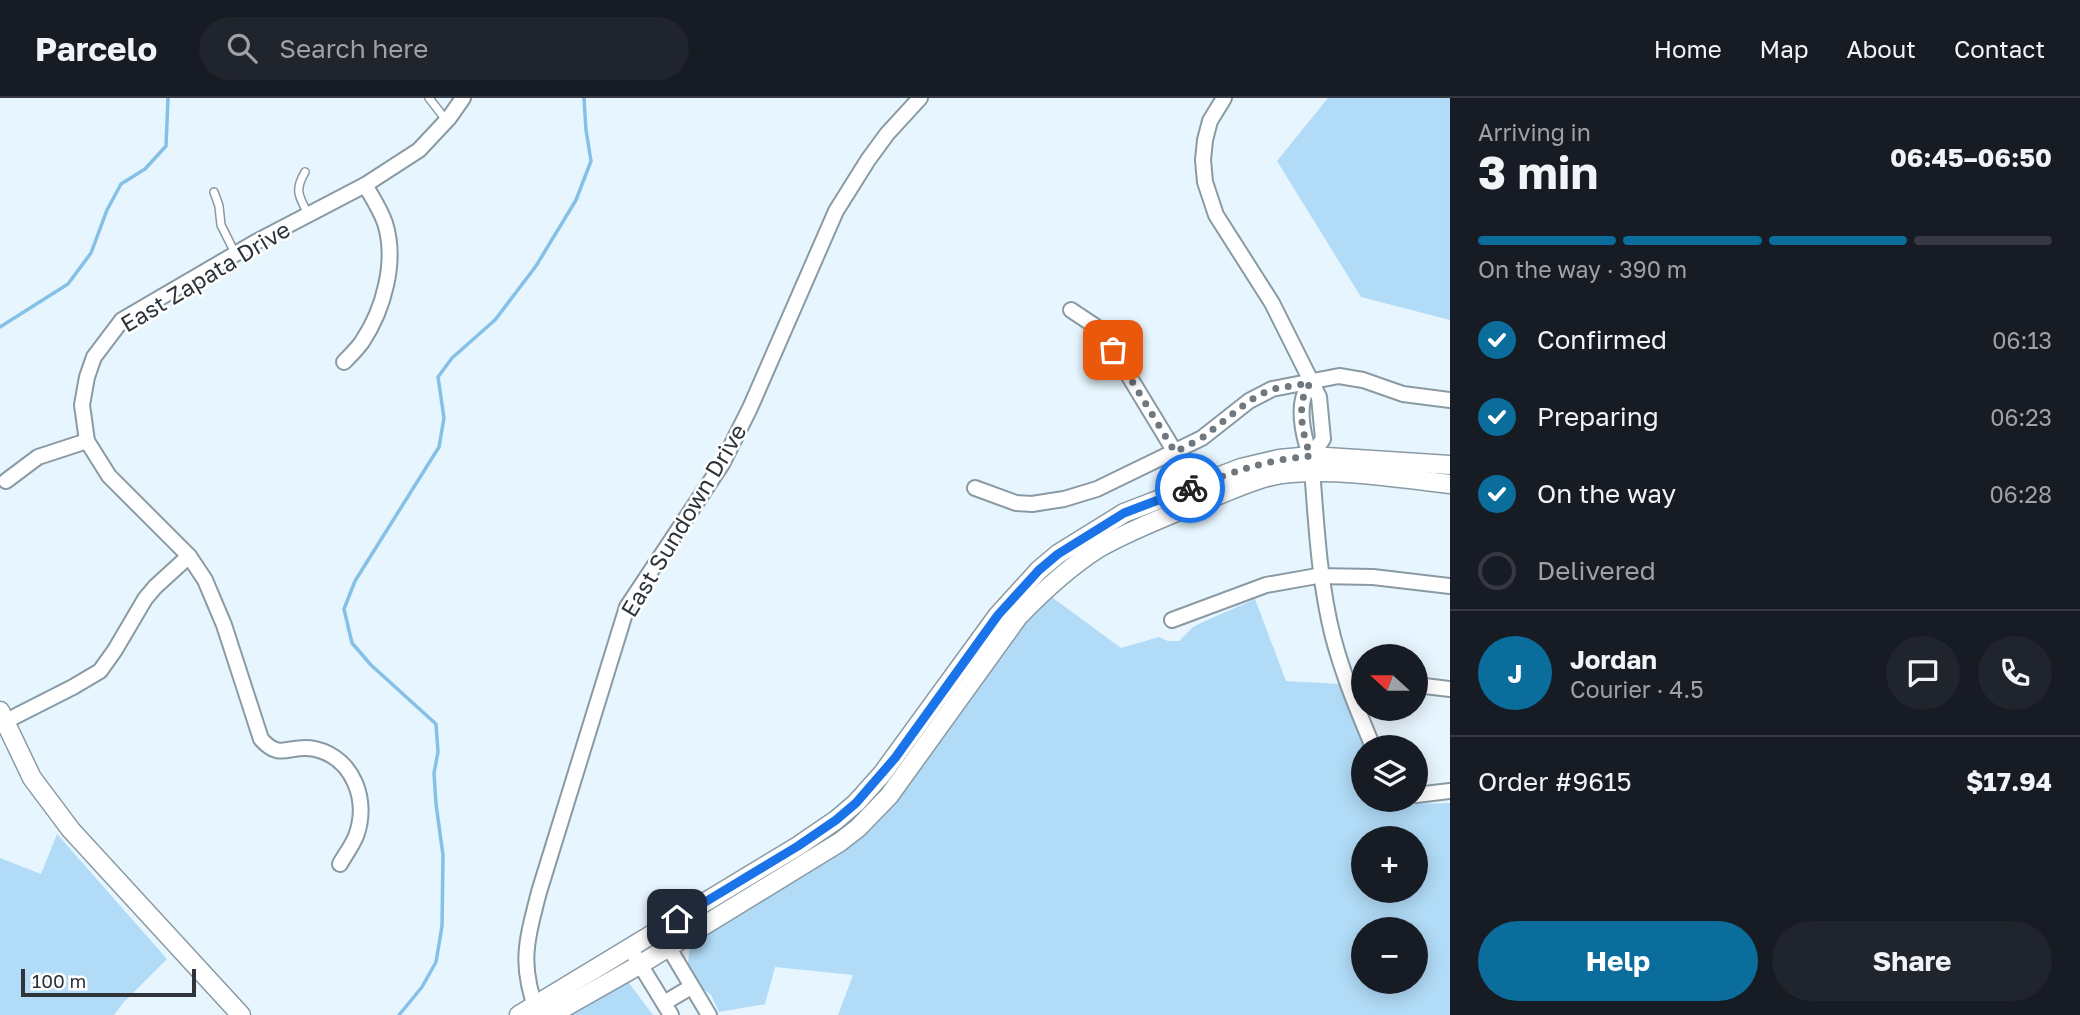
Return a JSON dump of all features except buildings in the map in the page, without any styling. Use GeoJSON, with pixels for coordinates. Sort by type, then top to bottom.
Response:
{"type":"FeatureCollection","features":[{"type":"Feature","properties":{"kind":"street","name":"East Zapata Drive"},"geometry":{"type":"LineString","coordinates":[[340,864],[356,837],[362,807],[355,782],[348,769],[335,758],[315,749],[270,749],[261,739],[210,588],[189,556],[109,476],[87,441],[82,405],[86,377],[94,357],[122,320],[235,254],[365,185],[419,150],[463,98]]}},
{"type":"Feature","properties":{"kind":"street","name":"East Sundown Drive"},"geometry":{"type":"LineString","coordinates":[[536,1010],[528,984],[525,960],[528,935],[627,607],[722,464],[750,408],[841,203],[874,151],[920,98]]}},
{"type":"Feature","properties":{"kind":"street"},"geometry":{"type":"LineString","coordinates":[[1224,98],[1210,121],[1205,140],[1205,182],[1216,215],[1272,303],[1319,397],[1323,439],[1311,464]]}},
{"type":"Feature","properties":{"kind":"street"},"geometry":{"type":"LineString","coordinates":[[344,362],[362,342],[377,311],[390,258],[385,225],[365,185]]}},
{"type":"Feature","properties":{"kind":"street"},"geometry":{"type":"LineString","coordinates":[[1071,310],[1101,330],[1175,452]]}},
{"type":"Feature","properties":{"kind":"street"},"geometry":{"type":"LineString","coordinates":[[975,488],[1016,503],[1032,504],[1064,499],[1097,489],[1202,438],[1261,394],[1272,389],[1339,376],[1363,380],[1403,394],[1450,400]]}},
{"type":"Feature","properties":{"kind":"street"},"geometry":{"type":"LineString","coordinates":[[1310,383],[1303,398],[1303,421],[1311,464],[1321,576],[1333,636],[1351,674]]}},
{"type":"Feature","properties":{"kind":"street"},"geometry":{"type":"LineString","coordinates":[[1303,421],[1322,420]]}},
{"type":"Feature","properties":{"kind":"street"},"geometry":{"type":"LineString","coordinates":[[6,481],[38,457],[87,441]]}},
{"type":"Feature","properties":{"kind":"street"},"geometry":{"type":"LineString","coordinates":[[519,1015],[536,1010],[836,820],[856,803],[895,758],[998,615],[1039,570],[1058,554],[1124,513],[1241,468],[1279,459],[1450,484]]}},
{"type":"Feature","properties":{"kind":"street"},"geometry":{"type":"LineString","coordinates":[[551,1015],[641,964],[840,842],[858,828],[889,796],[1018,617],[1043,591],[1099,548],[1136,529],[1241,485],[1264,477],[1290,473],[1311,464],[1450,465]]}},
{"type":"Feature","properties":{"kind":"street"},"geometry":{"type":"LineString","coordinates":[[189,556],[155,587],[100,671],[73,687],[2,719],[32,778],[64,821],[242,1015]]}},
{"type":"Feature","properties":{"kind":"street"},"geometry":{"type":"LineString","coordinates":[[1172,620],[1266,585],[1321,576],[1373,577],[1450,586]]}},
{"type":"Feature","properties":{"kind":"street"},"geometry":{"type":"LineString","coordinates":[[1428,686],[1450,689]]}},
{"type":"Feature","properties":{"kind":"street"},"geometry":{"type":"LineString","coordinates":[[1428,794],[1450,791]]}},
{"type":"Feature","properties":{"kind":"street"},"geometry":{"type":"LineString","coordinates":[[659,931],[709,1015]]}},
{"type":"Feature","properties":{"kind":"street"},"geometry":{"type":"LineString","coordinates":[[630,948],[667,1009],[691,987]]}},
{"type":"Feature","properties":{"kind":"lane"},"geometry":{"type":"LineString","coordinates":[[429,98],[446,120]]}},
{"type":"Feature","properties":{"kind":"lane"},"geometry":{"type":"LineString","coordinates":[[305,172],[298,194],[308,214]]}},
{"type":"Feature","properties":{"kind":"lane"},"geometry":{"type":"LineString","coordinates":[[214,192],[221,225],[235,254]]}},
{"type":"Feature","properties":{"kind":"shaded area"},"geometry":{"type":"Polygon","coordinates":[[[1328,98],[1450,98],[1450,320],[1361,297],[1277,161],[1328,98]]]}},
{"type":"Feature","properties":{"kind":"shaded area"},"geometry":{"type":"Polygon","coordinates":[[[1049,595],[1121,648],[1159,637],[1168,641],[1179,641],[1193,627],[1255,599],[1286,681],[1339,684],[1351,713],[1351,721],[1354,721],[1360,735],[1351,735],[1351,812],[1428,812],[1428,804],[1450,803],[1450,1015],[838,1015],[853,975],[775,967],[765,1004],[719,1012],[711,995],[702,988],[688,963],[690,946],[686,941],[835,852],[1015,631],[1049,595]]]}},
{"type":"Feature","properties":{"kind":"shaded area"},"geometry":{"type":"Polygon","coordinates":[[[57,834],[167,959],[114,1015],[0,1015],[0,858],[41,874],[57,834]]]}},
{"type":"Feature","properties":{"kind":"shaded area"},"geometry":{"type":"Polygon","coordinates":[[[626,979],[653,1015],[566,1015],[626,979]]]}},
{"type":"Feature","properties":{"kind":"waterway"},"geometry":{"type":"LineString","coordinates":[[0,327],[68,284],[91,253],[107,210],[121,184],[145,169],[166,146],[168,98]]}},
{"type":"Feature","properties":{"kind":"waterway"},"geometry":{"type":"LineString","coordinates":[[399,1015],[422,987],[436,962],[442,926],[443,855],[434,773],[438,752],[436,724],[371,665],[352,643],[344,609],[355,581],[439,447],[444,418],[438,377],[452,358],[495,320],[536,266],[576,200],[591,161],[584,98]]}},
{"type":"Feature","properties":{"kind":"way so far"},"geometry":{"type":"LineString","coordinates":[[1113,350],[1175,452],[1202,438],[1261,394],[1272,389],[1310,383],[1303,398],[1303,408],[1305,442],[1311,456],[1279,459],[1241,468],[1190,488]]}},
{"type":"Feature","properties":{"kind":"route"},"geometry":{"type":"LineString","coordinates":[[677,919],[798,846],[856,803],[895,758],[998,615],[1039,570],[1058,554],[1124,513],[1190,488]]}}]}
